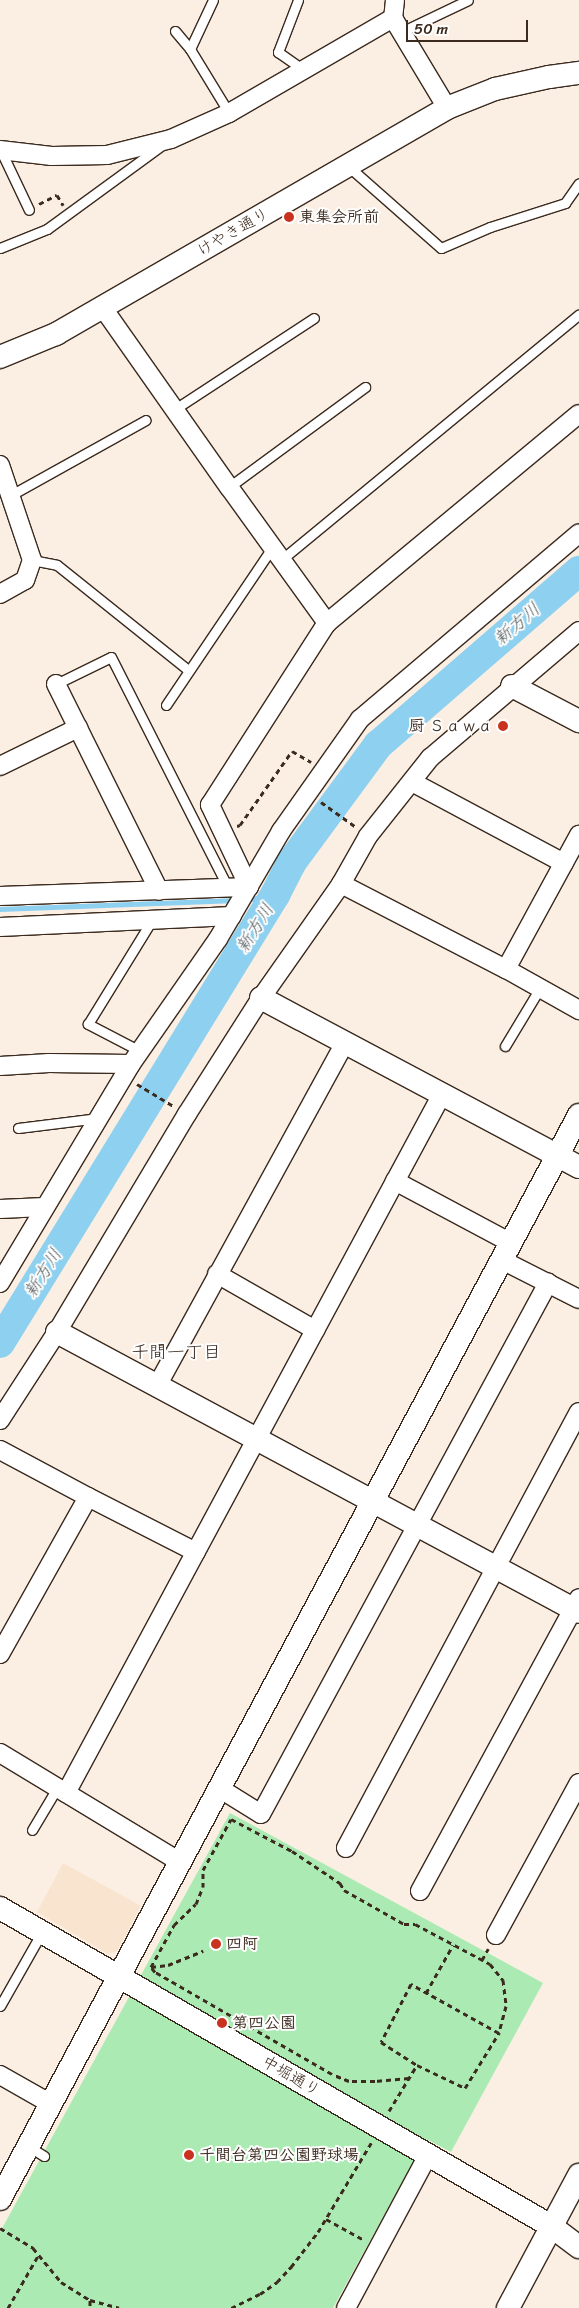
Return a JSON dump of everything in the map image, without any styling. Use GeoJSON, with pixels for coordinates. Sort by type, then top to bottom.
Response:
{"type":"FeatureCollection","features":[{"type":"Feature","properties":{"kind":"street"},"geometry":{"type":"LineString","coordinates":[[395,0],[397,25],[447,108]]}},
{"type":"Feature","properties":{"kind":"street"},"geometry":{"type":"LineString","coordinates":[[1,150],[52,156],[107,155],[171,139],[229,113],[304,70],[397,25]]}},
{"type":"Feature","properties":{"kind":"street","name":"けやき通り"},"geometry":{"type":"LineString","coordinates":[[0,357],[56,334],[103,308],[447,108],[495,89],[549,77],[579,73]]}},
{"type":"Feature","properties":{"kind":"street"},"geometry":{"type":"LineString","coordinates":[[103,308],[175,409],[228,488],[327,623]]}},
{"type":"Feature","properties":{"kind":"street"},"geometry":{"type":"LineString","coordinates":[[248,887],[210,805],[327,623],[579,414]]}},
{"type":"Feature","properties":{"kind":"street"},"geometry":{"type":"LineString","coordinates":[[0,465],[32,560],[25,580],[0,594]]}},
{"type":"Feature","properties":{"kind":"street"},"geometry":{"type":"LineString","coordinates":[[0,1283],[99,1118],[218,939],[281,832],[360,719],[579,533]]}},
{"type":"Feature","properties":{"kind":"street"},"geometry":{"type":"LineString","coordinates":[[0,1420],[57,1332],[182,1123],[261,998],[341,884],[368,836],[430,758],[512,686],[579,631]]}},
{"type":"Feature","properties":{"kind":"street"},"geometry":{"type":"LineString","coordinates":[[56,684],[159,890]]}},
{"type":"Feature","properties":{"kind":"street"},"geometry":{"type":"LineString","coordinates":[[512,686],[579,721]]}},
{"type":"Feature","properties":{"kind":"street"},"geometry":{"type":"LineString","coordinates":[[0,766],[78,728]]}},
{"type":"Feature","properties":{"kind":"street"},"geometry":{"type":"LineString","coordinates":[[412,782],[564,863]]}},
{"type":"Feature","properties":{"kind":"street"},"geometry":{"type":"LineString","coordinates":[[506,969],[579,835]]}},
{"type":"Feature","properties":{"kind":"street"},"geometry":{"type":"LineString","coordinates":[[341,884],[506,969],[579,1010]]}},
{"type":"Feature","properties":{"kind":"street"},"geometry":{"type":"LineString","coordinates":[[0,896],[248,887]]}},
{"type":"Feature","properties":{"kind":"street"},"geometry":{"type":"LineString","coordinates":[[0,927],[232,916]]}},
{"type":"Feature","properties":{"kind":"street"},"geometry":{"type":"LineString","coordinates":[[261,998],[579,1167]]}},
{"type":"Feature","properties":{"kind":"street"},"geometry":{"type":"LineString","coordinates":[[157,1386],[344,1042]]}},
{"type":"Feature","properties":{"kind":"street"},"geometry":{"type":"LineString","coordinates":[[0,1066],[49,1063],[134,1065]]}},
{"type":"Feature","properties":{"kind":"street"},"geometry":{"type":"LineString","coordinates":[[62,1791],[196,1552],[442,1094]]}},
{"type":"Feature","properties":{"kind":"street"},"geometry":{"type":"LineString","coordinates":[[0,2199],[36,2151],[50,2104],[579,1115]]}},
{"type":"Feature","properties":{"kind":"street"},"geometry":{"type":"LineString","coordinates":[[395,1181],[506,1251],[548,1283],[579,1299]]}},
{"type":"Feature","properties":{"kind":"street"},"geometry":{"type":"LineString","coordinates":[[0,1209],[44,1208]]}},
{"type":"Feature","properties":{"kind":"street"},"geometry":{"type":"LineString","coordinates":[[217,1274],[315,1330]]}},
{"type":"Feature","properties":{"kind":"street"},"geometry":{"type":"LineString","coordinates":[[219,1788],[261,1814],[416,1524],[548,1283]]}},
{"type":"Feature","properties":{"kind":"street"},"geometry":{"type":"LineString","coordinates":[[57,1332],[494,1566],[577,1606],[420,1891]]}},
{"type":"Feature","properties":{"kind":"street"},"geometry":{"type":"LineString","coordinates":[[346,1848],[494,1566],[579,1412]]}},
{"type":"Feature","properties":{"kind":"street"},"geometry":{"type":"LineString","coordinates":[[0,1450],[88,1498],[196,1552]]}},
{"type":"Feature","properties":{"kind":"street"},"geometry":{"type":"LineString","coordinates":[[0,1654],[88,1498]]}},
{"type":"Feature","properties":{"kind":"street"},"geometry":{"type":"LineString","coordinates":[[0,1753],[180,1862]]}},
{"type":"Feature","properties":{"kind":"street"},"geometry":{"type":"LineString","coordinates":[[496,1935],[579,1783]]}},
{"type":"Feature","properties":{"kind":"street","name":"中堀通り"},"geometry":{"type":"LineString","coordinates":[[0,1908],[380,2128],[428,2155],[474,2175],[579,2247]]}},
{"type":"Feature","properties":{"kind":"street"},"geometry":{"type":"LineString","coordinates":[[0,2075],[50,2104]]}},
{"type":"Feature","properties":{"kind":"street"},"geometry":{"type":"LineString","coordinates":[[346,2308],[428,2155]]}},
{"type":"Feature","properties":{"kind":"street"},"geometry":{"type":"LineString","coordinates":[[508,2308],[579,2175]]}},
{"type":"Feature","properties":{"kind":"lane"},"geometry":{"type":"LineString","coordinates":[[190,49],[213,0]]}},
{"type":"Feature","properties":{"kind":"lane"},"geometry":{"type":"LineString","coordinates":[[298,0],[278,52],[304,70]]}},
{"type":"Feature","properties":{"kind":"lane"},"geometry":{"type":"LineString","coordinates":[[397,25],[468,0]]}},
{"type":"Feature","properties":{"kind":"lane"},"geometry":{"type":"LineString","coordinates":[[174,31],[190,49],[229,113]]}},
{"type":"Feature","properties":{"kind":"lane"},"geometry":{"type":"LineString","coordinates":[[0,248],[47,229],[171,139]]}},
{"type":"Feature","properties":{"kind":"lane"},"geometry":{"type":"LineString","coordinates":[[1,150],[28,210]]}},
{"type":"Feature","properties":{"kind":"lane"},"geometry":{"type":"LineString","coordinates":[[348,166],[441,248],[490,227],[565,203],[579,183]]}},
{"type":"Feature","properties":{"kind":"lane"},"geometry":{"type":"LineString","coordinates":[[166,705],[188,670],[276,554],[579,314]]}},
{"type":"Feature","properties":{"kind":"lane"},"geometry":{"type":"LineString","coordinates":[[175,409],[314,318]]}},
{"type":"Feature","properties":{"kind":"lane"},"geometry":{"type":"LineString","coordinates":[[228,488],[365,386]]}},
{"type":"Feature","properties":{"kind":"lane"},"geometry":{"type":"LineString","coordinates":[[11,496],[146,420]]}},
{"type":"Feature","properties":{"kind":"lane"},"geometry":{"type":"LineString","coordinates":[[32,560],[57,565],[188,670]]}},
{"type":"Feature","properties":{"kind":"lane"},"geometry":{"type":"LineString","coordinates":[[56,684],[111,657],[228,888]]}},
{"type":"Feature","properties":{"kind":"lane"},"geometry":{"type":"LineString","coordinates":[[134,1065],[88,1024],[153,920]]}},
{"type":"Feature","properties":{"kind":"lane"},"geometry":{"type":"LineString","coordinates":[[505,1046],[540,988]]}},
{"type":"Feature","properties":{"kind":"lane"},"geometry":{"type":"LineString","coordinates":[[18,1128],[99,1118]]}},
{"type":"Feature","properties":{"kind":"lane"},"geometry":{"type":"LineString","coordinates":[[32,1830],[62,1791]]}},
{"type":"Feature","properties":{"kind":"lane"},"geometry":{"type":"LineString","coordinates":[[0,2006],[42,1932]]}},
{"type":"Feature","properties":{"kind":"path"},"geometry":{"type":"LineString","coordinates":[[28,210],[57,195],[68,214]]}},
{"type":"Feature","properties":{"kind":"path"},"geometry":{"type":"LineString","coordinates":[[222,830],[240,825],[292,751],[314,764]]}},
{"type":"Feature","properties":{"kind":"path"},"geometry":{"type":"LineString","coordinates":[[314,797],[343,816]]}},
{"type":"Feature","properties":{"kind":"path"},"geometry":{"type":"LineString","coordinates":[[134,1065],[177,1108]]}},
{"type":"Feature","properties":{"kind":"path"},"geometry":{"type":"LineString","coordinates":[[151,1967],[174,1925],[196,1904],[203,1887],[203,1870],[231,1819],[292,1851],[340,1883],[344,1890],[404,1924],[415,1924],[490,1964],[503,1980],[506,2006],[499,2032],[465,2088],[417,2065],[381,2042],[411,1984],[499,2032]]}},
{"type":"Feature","properties":{"kind":"path"},"geometry":{"type":"LineString","coordinates":[[426,1993],[453,1945]]}},
{"type":"Feature","properties":{"kind":"path"},"geometry":{"type":"LineString","coordinates":[[151,1967],[168,1965],[203,1951]]}},
{"type":"Feature","properties":{"kind":"path"},"geometry":{"type":"LineString","coordinates":[[151,1967],[155,1972],[332,2074],[349,2081],[409,2078]]}},
{"type":"Feature","properties":{"kind":"path"},"geometry":{"type":"LineString","coordinates":[[231,2308],[260,2294],[277,2282],[305,2250],[326,2219],[417,2065]]}},
{"type":"Feature","properties":{"kind":"path"},"geometry":{"type":"LineString","coordinates":[[326,2219],[378,2247]]}},
{"type":"Feature","properties":{"kind":"path"},"geometry":{"type":"LineString","coordinates":[[0,2228],[39,2254],[61,2282],[90,2300],[119,2308]]}},
{"type":"Feature","properties":{"kind":"path"},"geometry":{"type":"LineString","coordinates":[[8,2308],[39,2254]]}},
{"type":"Feature","properties":{"kind":"path"},"geometry":{"type":"LineString","coordinates":[[90,2300],[90,2308]]}},
{"type":"Feature","properties":{"kind":"shaded area"},"geometry":{"type":"Polygon","coordinates":[[[63,1863],[141,1906],[117,1951],[108,1954],[37,1912],[63,1863]]]}},
{"type":"Feature","properties":{"kind":"green space"},"geometry":{"type":"Polygon","coordinates":[[[230,1813],[543,1983],[451,2152],[426,2139],[333,2308],[0,2308],[0,2232],[230,1813]]]}},
{"type":"Feature","properties":{"kind":"waterway","name":"新方川"},"geometry":{"type":"LineString","coordinates":[[0,1343],[275,895],[291,863],[378,745],[579,571]]}},
{"type":"Feature","properties":{"kind":"waterway"},"geometry":{"type":"LineString","coordinates":[[245,900],[275,895]]}},
{"type":"Feature","properties":{"kind":"waterway"},"geometry":{"type":"LineString","coordinates":[[0,909],[237,900]]}},
{"type":"Feature","properties":{"kind":"place","name":"東集会所前"},"geometry":{"type":"Point","coordinates":[289,217]}},
{"type":"Feature","properties":{"kind":"place","name":"厨 Ｓａｗａ"},"geometry":{"type":"Point","coordinates":[503,726]}},
{"type":"Feature","properties":{"kind":"place","name":"四阿"},"geometry":{"type":"Point","coordinates":[216,1944]}},
{"type":"Feature","properties":{"kind":"place","name":"第四公園"},"geometry":{"type":"Point","coordinates":[222,2023]}},
{"type":"Feature","properties":{"kind":"place","name":"千間台第四公園野球場"},"geometry":{"type":"Point","coordinates":[189,2155]}},
{"type":"Feature","properties":{"kind":"district","name":"千間一丁目"},"geometry":{"type":"Point","coordinates":[176,1352]}}]}
